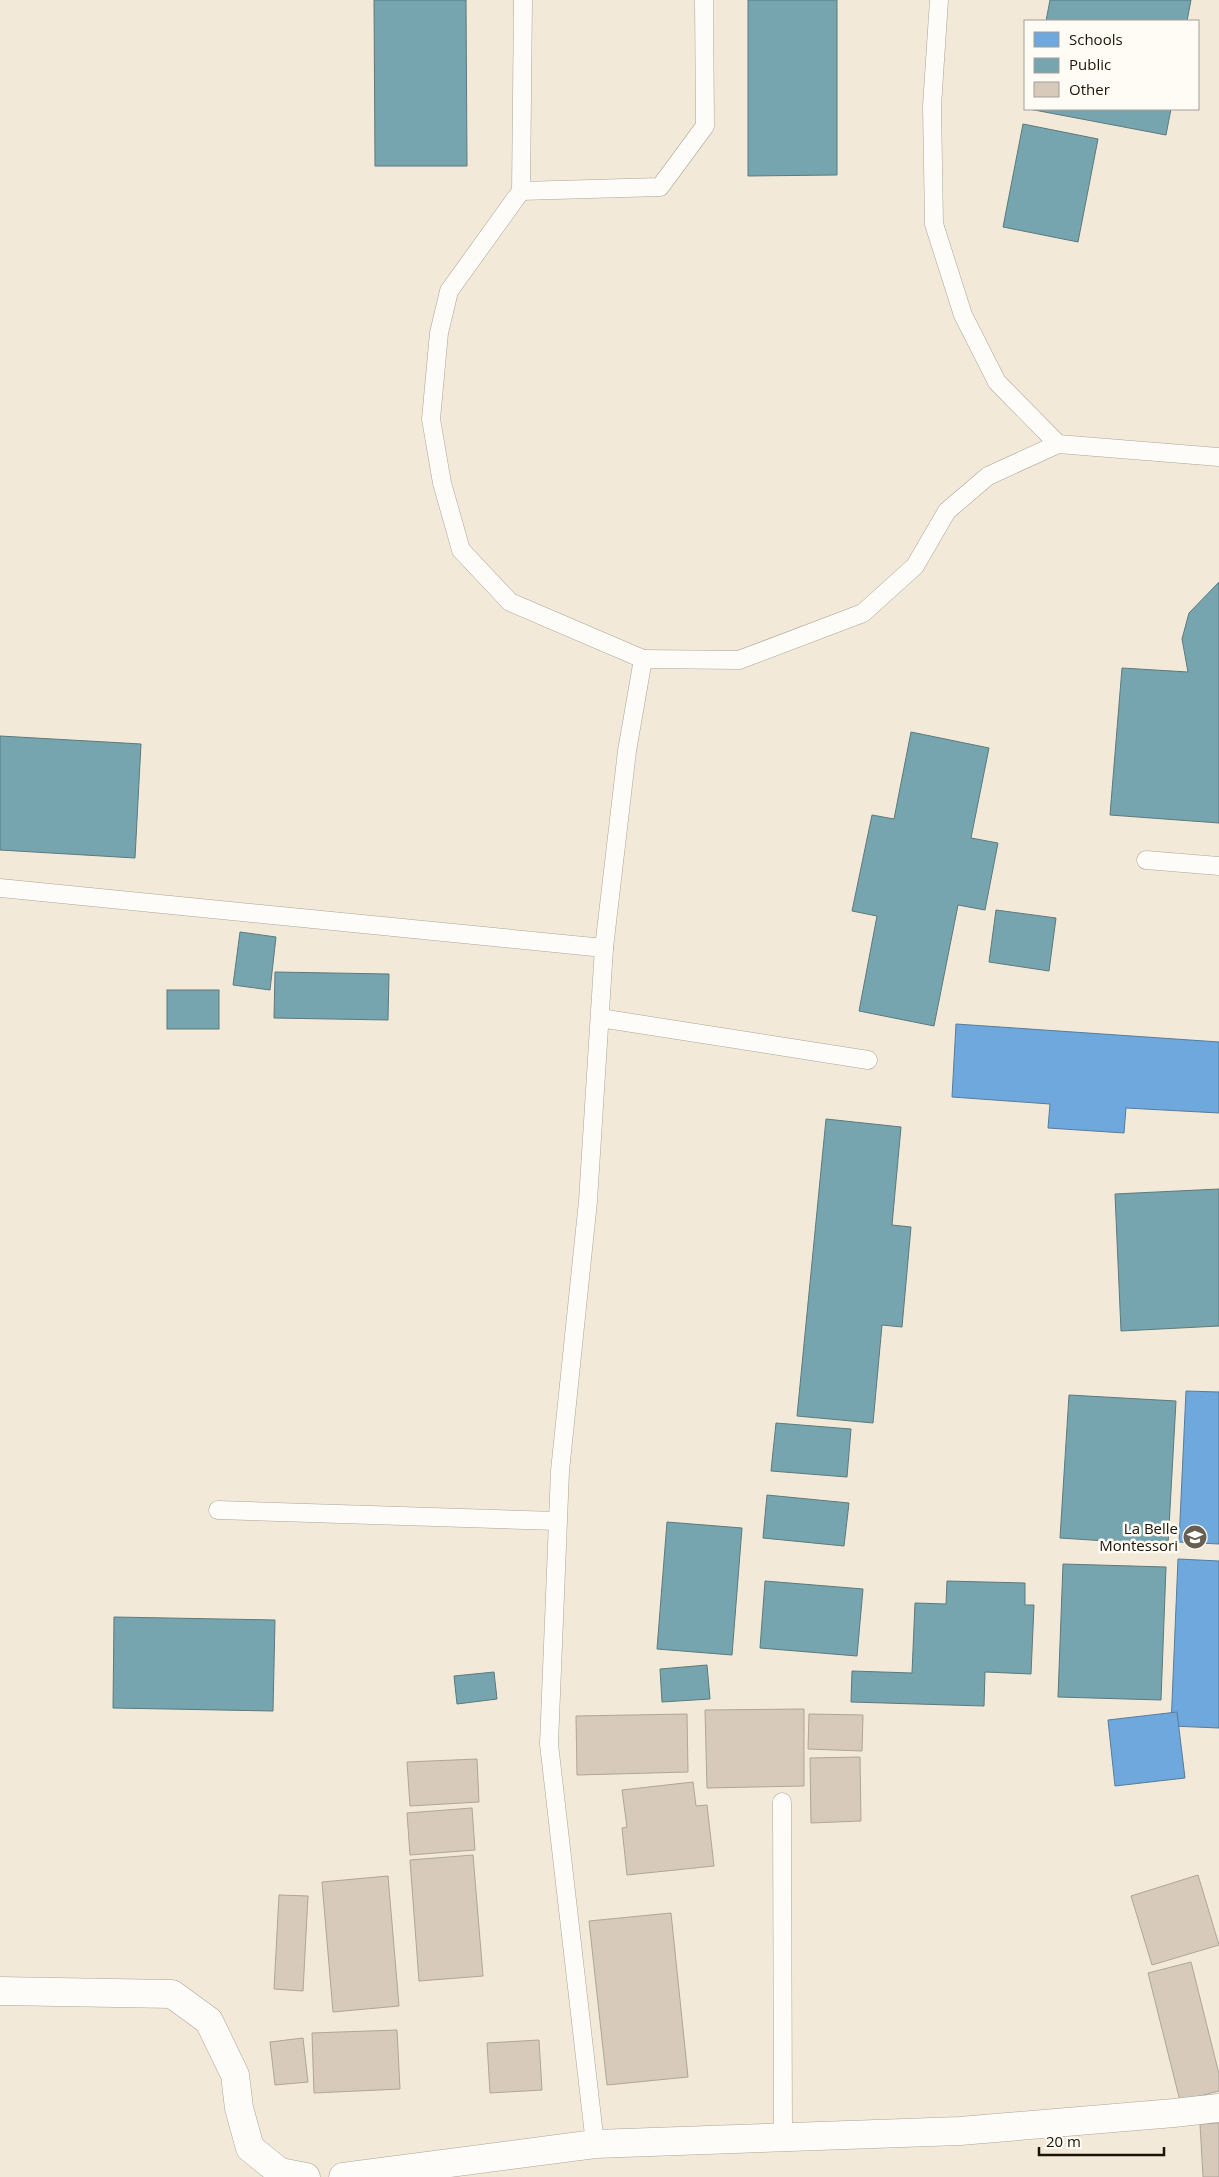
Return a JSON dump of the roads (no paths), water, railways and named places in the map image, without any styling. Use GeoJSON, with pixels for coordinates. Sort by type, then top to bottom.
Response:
{"type":"FeatureCollection","features":[{"type":"Feature","properties":{"kind":"street"},"geometry":{"type":"LineString","coordinates":[[0,1991],[172,1994],[209,2021],[235,2075],[239,2108],[250,2148],[280,2172],[306,2177]]}},
{"type":"Feature","properties":{"kind":"street"},"geometry":{"type":"LineString","coordinates":[[344,2177],[595,2144],[960,2131],[1219,2108]]}},
{"type":"Feature","properties":{"kind":"lane"},"geometry":{"type":"LineString","coordinates":[[523,0],[521,191],[449,291],[439,333],[431,419],[442,483],[461,550],[510,602],[642,659],[739,660],[863,613],[915,566],[947,511],[988,476],[1058,444],[1219,457]]}},
{"type":"Feature","properties":{"kind":"lane"},"geometry":{"type":"LineString","coordinates":[[521,191],[660,187],[705,126],[704,0]]}},
{"type":"Feature","properties":{"kind":"lane"},"geometry":{"type":"LineString","coordinates":[[940,0],[932,106],[934,224],[963,315],[998,382],[1058,444]]}},
{"type":"Feature","properties":{"kind":"lane"},"geometry":{"type":"LineString","coordinates":[[595,2144],[549,1744],[561,1461],[588,1201],[604,948],[627,751],[642,659]]}},
{"type":"Feature","properties":{"kind":"lane"},"geometry":{"type":"LineString","coordinates":[[1146,860],[1219,866]]}},
{"type":"Feature","properties":{"kind":"lane"},"geometry":{"type":"LineString","coordinates":[[0,888],[604,948]]}},
{"type":"Feature","properties":{"kind":"lane"},"geometry":{"type":"LineString","coordinates":[[600,1018],[868,1060]]}},
{"type":"Feature","properties":{"kind":"lane"},"geometry":{"type":"LineString","coordinates":[[218,1510],[557,1521]]}},
{"type":"Feature","properties":{"kind":"lane"},"geometry":{"type":"LineString","coordinates":[[782,1802],[783,2138]]}},
{"type":"Feature","properties":{"kind":"place","name":"La Belle Montessori"},"geometry":{"type":"Point","coordinates":[1195,1537]}}]}
